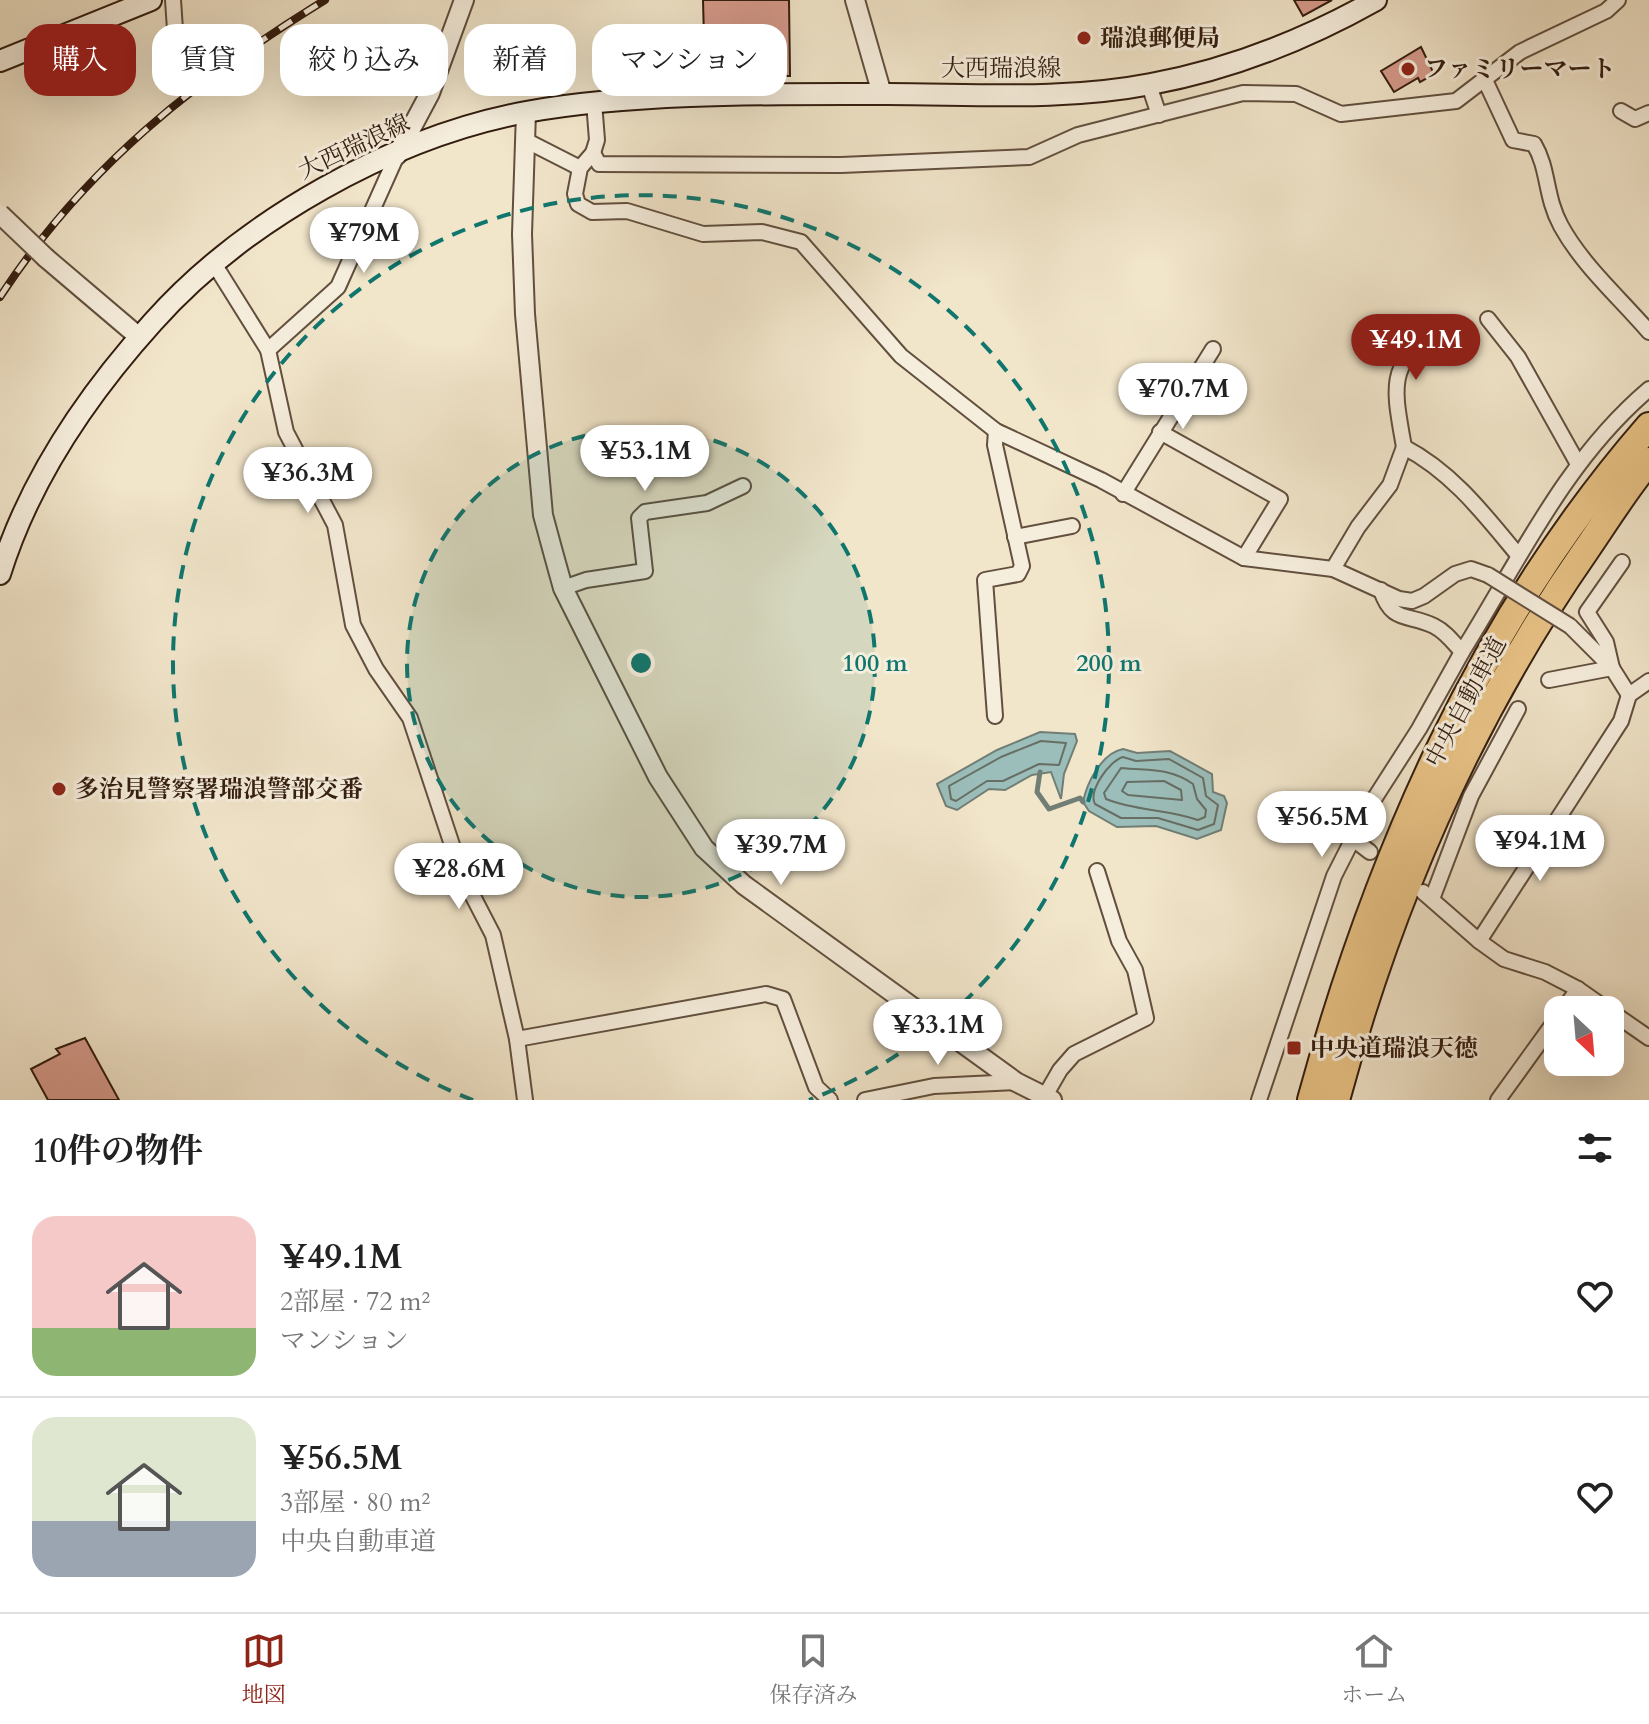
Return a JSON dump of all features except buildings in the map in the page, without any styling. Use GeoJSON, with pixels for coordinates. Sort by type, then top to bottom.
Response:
{"type":"FeatureCollection","features":[{"type":"Feature","properties":{"kind":"highway","name":"中央自動車道"},"geometry":{"type":"LineString","coordinates":[[1311,1100],[1351,963],[1395,843],[1436,754],[1483,665],[1556,548],[1649,426]]}},
{"type":"Feature","properties":{"kind":"highway","name":"中央自動車道"},"geometry":{"type":"LineString","coordinates":[[1336,1100],[1381,949],[1421,843],[1470,740],[1515,659],[1565,579],[1649,461]]}},
{"type":"Feature","properties":{"kind":"main road"},"geometry":{"type":"LineString","coordinates":[[0,61],[151,0]]}},
{"type":"Feature","properties":{"kind":"main road","name":"大西瑞浪線"},"geometry":{"type":"LineString","coordinates":[[0,574],[28,500],[98,390],[174,298],[213,262],[306,198],[447,134],[526,112],[594,102],[882,94],[1032,95],[1149,85],[1199,74],[1290,44],[1376,0]]}},
{"type":"Feature","properties":{"kind":"street"},"geometry":{"type":"LineString","coordinates":[[173,0],[175,24]]}},
{"type":"Feature","properties":{"kind":"street"},"geometry":{"type":"LineString","coordinates":[[268,350],[338,287],[397,155],[430,93],[464,0]]}},
{"type":"Feature","properties":{"kind":"street"},"geometry":{"type":"LineString","coordinates":[[855,0],[882,94]]}},
{"type":"Feature","properties":{"kind":"street"},"geometry":{"type":"LineString","coordinates":[[593,153],[599,164],[972,161],[1029,157],[1078,135],[1243,93],[1296,94],[1341,114],[1456,101],[1520,52],[1606,11],[1618,0]]}},
{"type":"Feature","properties":{"kind":"street"},"geometry":{"type":"LineString","coordinates":[[1484,78],[1513,140],[1534,144],[1542,158],[1550,203],[1579,255],[1649,332]]}},
{"type":"Feature","properties":{"kind":"street"},"geometry":{"type":"LineString","coordinates":[[1149,85],[1159,115]]}},
{"type":"Feature","properties":{"kind":"street"},"geometry":{"type":"LineString","coordinates":[[594,102],[597,140],[593,153],[580,168],[575,194],[578,204],[592,212],[627,211],[703,234],[762,232],[801,242],[901,356],[996,431],[1244,558],[1333,569],[1412,601],[1455,574],[1471,569],[1488,575],[1570,626],[1612,668],[1629,695]]}},
{"type":"Feature","properties":{"kind":"street"},"geometry":{"type":"LineString","coordinates":[[1621,111],[1635,119],[1649,113]]}},
{"type":"Feature","properties":{"kind":"street"},"geometry":{"type":"LineString","coordinates":[[526,112],[522,234],[535,442],[543,515],[563,588],[658,777],[689,829],[714,859],[764,901],[1016,1082],[1049,1098],[1060,1070],[1074,1054],[1146,1018],[1135,970],[1119,941],[1097,871]]}},
{"type":"Feature","properties":{"kind":"street"},"geometry":{"type":"LineString","coordinates":[[527,141],[580,168]]}},
{"type":"Feature","properties":{"kind":"street"},"geometry":{"type":"LineString","coordinates":[[0,214],[46,258],[139,337]]}},
{"type":"Feature","properties":{"kind":"street"},"geometry":{"type":"LineString","coordinates":[[213,262],[268,350],[286,432],[335,525],[353,625],[376,669],[410,718],[462,875],[493,935],[517,1039],[525,1100]]}},
{"type":"Feature","properties":{"kind":"street"},"geometry":{"type":"LineString","coordinates":[[1488,319],[1518,357],[1578,464]]}},
{"type":"Feature","properties":{"kind":"street"},"geometry":{"type":"LineString","coordinates":[[1333,569],[1358,527],[1390,485],[1404,447],[1395,395],[1399,370],[1407,355],[1421,341],[1449,323]]}},
{"type":"Feature","properties":{"kind":"street"},"geometry":{"type":"LineString","coordinates":[[1123,494],[1213,349]]}},
{"type":"Feature","properties":{"kind":"street"},"geometry":{"type":"LineString","coordinates":[[1259,1100],[1334,876],[1353,839],[1518,555],[1578,464],[1613,419],[1649,389]]}},
{"type":"Feature","properties":{"kind":"street"},"geometry":{"type":"LineString","coordinates":[[995,716],[985,580],[1018,574],[1022,566],[995,445],[996,431]]}},
{"type":"Feature","properties":{"kind":"street"},"geometry":{"type":"LineString","coordinates":[[1160,432],[1280,499],[1244,558]]}},
{"type":"Feature","properties":{"kind":"street"},"geometry":{"type":"LineString","coordinates":[[1404,447],[1428,459],[1458,486],[1518,555]]}},
{"type":"Feature","properties":{"kind":"street"},"geometry":{"type":"LineString","coordinates":[[563,588],[586,580],[645,571],[639,518],[645,512],[707,503],[743,486]]}},
{"type":"Feature","properties":{"kind":"street"},"geometry":{"type":"LineString","coordinates":[[1015,537],[1072,526]]}},
{"type":"Feature","properties":{"kind":"street"},"geometry":{"type":"LineString","coordinates":[[1612,668],[1606,642],[1587,612],[1622,562]]}},
{"type":"Feature","properties":{"kind":"street"},"geometry":{"type":"LineString","coordinates":[[1381,590],[1386,606],[1396,615],[1433,625],[1446,633],[1462,652]]}},
{"type":"Feature","properties":{"kind":"street"},"geometry":{"type":"LineString","coordinates":[[1549,680],[1612,668]]}},
{"type":"Feature","properties":{"kind":"street"},"geometry":{"type":"LineString","coordinates":[[1479,941],[1621,721],[1629,695],[1649,681]]}},
{"type":"Feature","properties":{"kind":"street"},"geometry":{"type":"LineString","coordinates":[[1518,709],[1471,796],[1428,896],[1453,922],[1504,959],[1545,972],[1588,996]]}},
{"type":"Feature","properties":{"kind":"street"},"geometry":{"type":"LineString","coordinates":[[1353,839],[1370,852]]}},
{"type":"Feature","properties":{"kind":"street"},"geometry":{"type":"LineString","coordinates":[[1573,996],[1578,989]]}},
{"type":"Feature","properties":{"kind":"street"},"geometry":{"type":"LineString","coordinates":[[517,1039],[766,994],[783,999],[816,1087],[830,1100]]}},
{"type":"Feature","properties":{"kind":"street"},"geometry":{"type":"LineString","coordinates":[[1624,1021],[1649,1038]]}},
{"type":"Feature","properties":{"kind":"street"},"geometry":{"type":"LineString","coordinates":[[1498,1100],[1544,1036]]}},
{"type":"Feature","properties":{"kind":"street"},"geometry":{"type":"LineString","coordinates":[[865,1100],[934,1086],[1016,1082]]}},
{"type":"Feature","properties":{"kind":"water"},"geometry":{"type":"Polygon","coordinates":[[[1040,732],[1075,734],[1077,741],[1064,774],[1061,799],[1051,772],[1032,775],[1005,790],[989,789],[957,810],[946,806],[937,784],[997,750],[1040,732]]]}},
{"type":"Feature","properties":{"kind":"water"},"geometry":{"type":"Polygon","coordinates":[[[1123,749],[1137,753],[1170,751],[1212,774],[1213,792],[1224,796],[1227,803],[1221,830],[1197,839],[1156,826],[1117,827],[1089,811],[1083,802],[1092,777],[1108,756],[1123,749]]]}},
{"type":"Feature","properties":{"kind":"waterway"},"geometry":{"type":"LineString","coordinates":[[1040,772],[1037,792],[1049,809],[1080,798],[1083,802]]}},
{"type":"Feature","properties":{"kind":"railway"},"geometry":{"type":"LineString","coordinates":[[0,297],[68,207],[145,130],[231,62],[325,0]]}},
{"type":"Feature","properties":{"kind":"place","name":"瑞浪郵便局"},"geometry":{"type":"Point","coordinates":[1084,38]}},
{"type":"Feature","properties":{"kind":"place","name":"ファミリーマート"},"geometry":{"type":"Point","coordinates":[1408,69]}},
{"type":"Feature","properties":{"kind":"place","name":"多治見警察署瑞浪警部交番"},"geometry":{"type":"Point","coordinates":[59,789]}},
{"type":"Feature","properties":{"kind":"place","name":"中央道瑞浪天徳"},"geometry":{"type":"Point","coordinates":[1294,1048]}}]}
